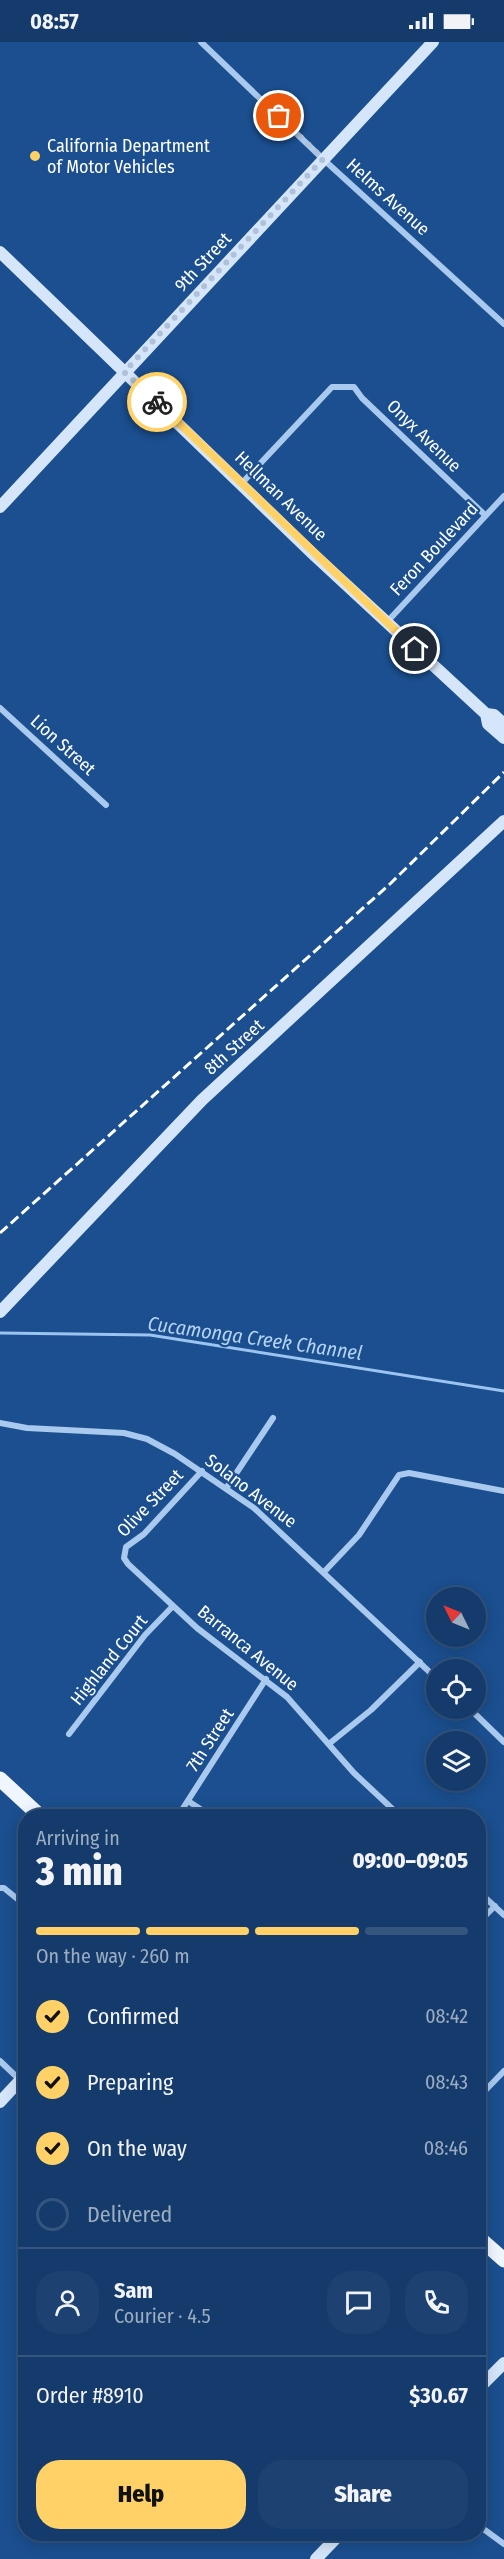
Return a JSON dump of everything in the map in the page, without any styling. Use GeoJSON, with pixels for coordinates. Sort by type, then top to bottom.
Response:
{"type":"FeatureCollection","features":[{"type":"Feature","properties":{"kind":"main road"},"geometry":{"type":"LineString","coordinates":[[0,1779],[32,1809]]}},
{"type":"Feature","properties":{"kind":"main road"},"geometry":{"type":"LineString","coordinates":[[486,2243],[504,2260]]}},
{"type":"Feature","properties":{"kind":"street","name":"Helms Avenue"},"geometry":{"type":"LineString","coordinates":[[201,42],[323,159],[504,324]]}},
{"type":"Feature","properties":{"kind":"street","name":"9th Street"},"geometry":{"type":"LineString","coordinates":[[0,507],[433,42]]}},
{"type":"Feature","properties":{"kind":"street","name":"Hellman Avenue"},"geometry":{"type":"LineString","coordinates":[[0,252],[387,622],[486,714],[494,715],[504,724]]}},
{"type":"Feature","properties":{"kind":"street","name":"Onyx Avenue"},"geometry":{"type":"LineString","coordinates":[[242,483],[332,387],[354,387],[362,398],[485,515]]}},
{"type":"Feature","properties":{"kind":"street","name":"Feron Boulevard"},"geometry":{"type":"LineString","coordinates":[[387,622],[504,496]]}},
{"type":"Feature","properties":{"kind":"street","name":"Lion Street"},"geometry":{"type":"LineString","coordinates":[[0,708],[106,805]]}},
{"type":"Feature","properties":{"kind":"street","name":"Hellman Avenue"},"geometry":{"type":"LineString","coordinates":[[486,714],[488,724],[504,738]]}},
{"type":"Feature","properties":{"kind":"street","name":"8th Street"},"geometry":{"type":"LineString","coordinates":[[3,1309],[202,1100],[504,821]]}},
{"type":"Feature","properties":{"kind":"street"},"geometry":{"type":"LineString","coordinates":[[227,1487],[273,1418]]}},
{"type":"Feature","properties":{"kind":"street","name":"Solano Avenue"},"geometry":{"type":"LineString","coordinates":[[0,1423],[27,1428],[124,1433],[147,1439],[227,1487],[280,1529],[426,1668]]}},
{"type":"Feature","properties":{"kind":"street","name":"Olive Street"},"geometry":{"type":"LineString","coordinates":[[124,1557],[126,1547],[144,1534],[202,1471]]}},
{"type":"Feature","properties":{"kind":"street"},"geometry":{"type":"LineString","coordinates":[[324,1572],[359,1535],[399,1475],[409,1473],[504,1491]]}},
{"type":"Feature","properties":{"kind":"street","name":"Barranca Avenue"},"geometry":{"type":"LineString","coordinates":[[124,1557],[197,1628],[266,1679],[330,1743],[354,1773],[393,1809]]}},
{"type":"Feature","properties":{"kind":"street","name":"Highland Court"},"geometry":{"type":"LineString","coordinates":[[69,1734],[145,1635],[173,1606]]}},
{"type":"Feature","properties":{"kind":"street"},"geometry":{"type":"LineString","coordinates":[[330,1743],[371,1710],[420,1662]]}},
{"type":"Feature","properties":{"kind":"street","name":"7th Street"},"geometry":{"type":"LineString","coordinates":[[183,1809],[266,1679]]}},
{"type":"Feature","properties":{"kind":"street"},"geometry":{"type":"LineString","coordinates":[[480,1719],[504,1742]]}},
{"type":"Feature","properties":{"kind":"street"},"geometry":{"type":"LineString","coordinates":[[188,1801],[200,1809]]}},
{"type":"Feature","properties":{"kind":"street"},"geometry":{"type":"LineString","coordinates":[[0,1888],[4,1888],[18,1899]]}},
{"type":"Feature","properties":{"kind":"street"},"geometry":{"type":"LineString","coordinates":[[486,1898],[504,1915]]}},
{"type":"Feature","properties":{"kind":"street"},"geometry":{"type":"LineString","coordinates":[[486,1915],[495,1906]]}},
{"type":"Feature","properties":{"kind":"street"},"geometry":{"type":"LineString","coordinates":[[0,2061],[18,2074]]}},
{"type":"Feature","properties":{"kind":"street"},"geometry":{"type":"LineString","coordinates":[[486,2090],[504,2072]]}},
{"type":"Feature","properties":{"kind":"street"},"geometry":{"type":"LineString","coordinates":[[0,2102],[18,2082]]}},
{"type":"Feature","properties":{"kind":"street"},"geometry":{"type":"LineString","coordinates":[[486,2382],[504,2363]]}},
{"type":"Feature","properties":{"kind":"street"},"geometry":{"type":"LineString","coordinates":[[486,2531],[504,2544]]}},
{"type":"Feature","properties":{"kind":"street"},"geometry":{"type":"LineString","coordinates":[[316,2559],[333,2541]]}},
{"type":"Feature","properties":{"kind":"waterway","name":"Cucamonga Creek Channel"},"geometry":{"type":"LineString","coordinates":[[0,1333],[150,1335],[504,1391]]}},
{"type":"Feature","properties":{"kind":"railway"},"geometry":{"type":"LineString","coordinates":[[0,1233],[391,883],[504,772]]}},
{"type":"Feature","properties":{"kind":"way so far"},"geometry":{"type":"LineString","coordinates":[[157,402],[124,372],[323,159],[279,116]]}},
{"type":"Feature","properties":{"kind":"place","name":"California Department of Motor Vehicles"},"geometry":{"type":"Point","coordinates":[35,156]}},
{"type":"Feature","properties":{"kind":"route"},"geometry":{"type":"LineString","coordinates":[[157,402],[313,554],[415,649]]}}]}
